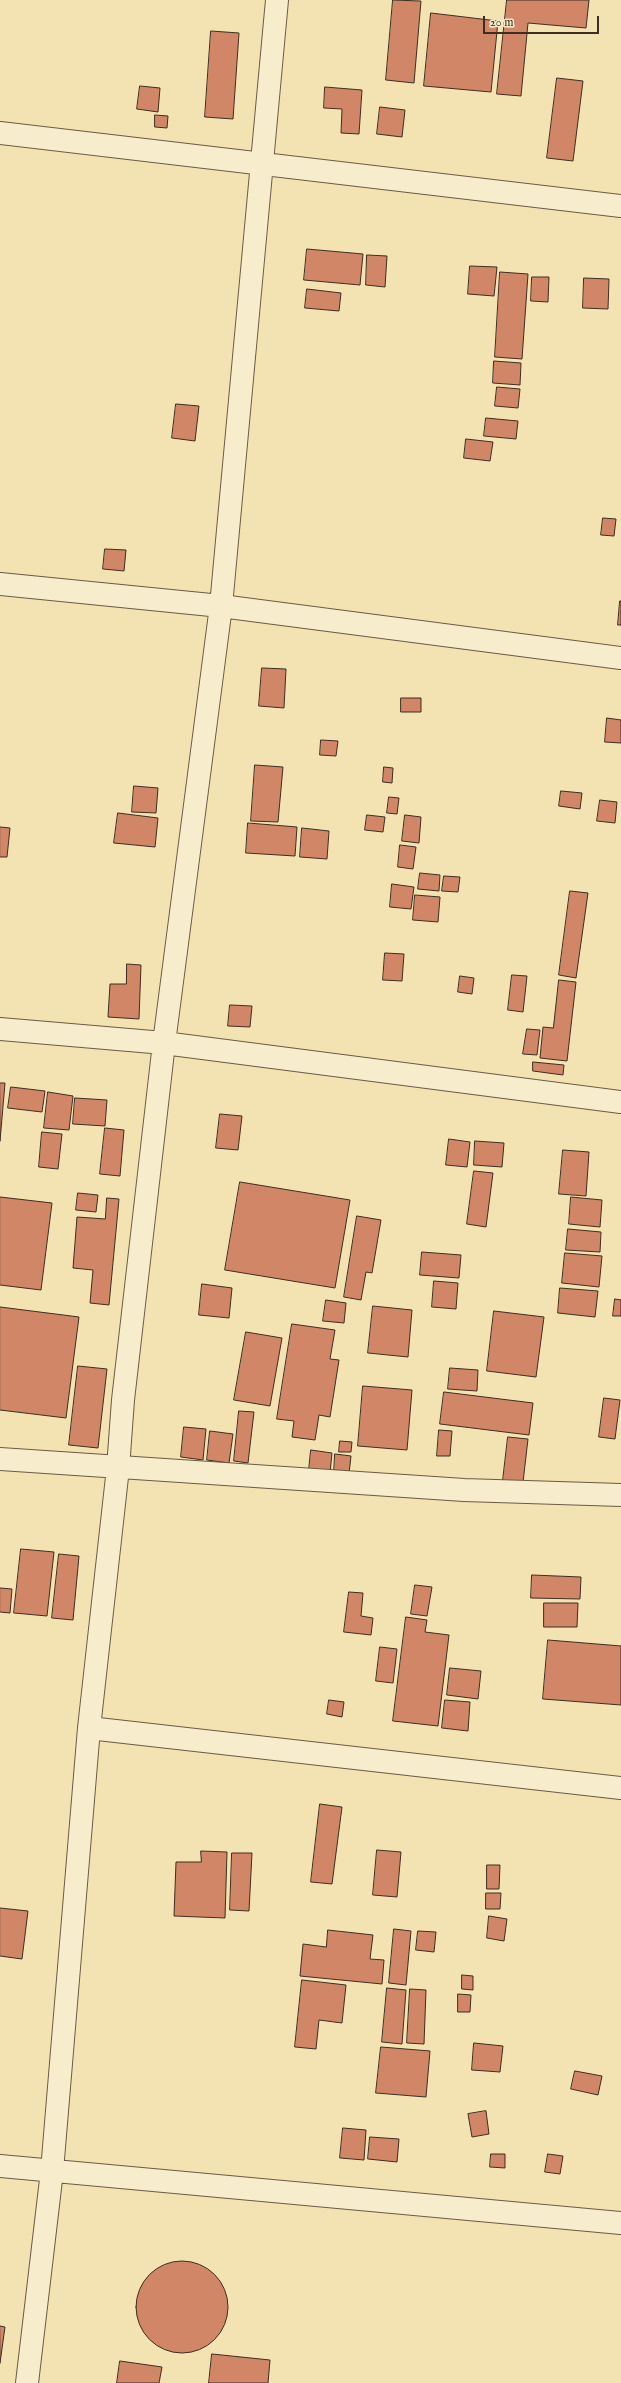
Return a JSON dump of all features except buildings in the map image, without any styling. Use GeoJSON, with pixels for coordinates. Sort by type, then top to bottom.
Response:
{"type":"FeatureCollection","features":[{"type":"Feature","properties":{"kind":"street"},"geometry":{"type":"LineString","coordinates":[[27,2383],[52,2171],[89,1728],[118,1468],[123,1400],[164,1043],[220,606],[277,0]]}},
{"type":"Feature","properties":{"kind":"street"},"geometry":{"type":"LineString","coordinates":[[0,133],[621,206]]}},
{"type":"Feature","properties":{"kind":"street"},"geometry":{"type":"LineString","coordinates":[[0,584],[220,606],[621,658]]}},
{"type":"Feature","properties":{"kind":"street"},"geometry":{"type":"LineString","coordinates":[[0,1029],[164,1043],[621,1102]]}},
{"type":"Feature","properties":{"kind":"street"},"geometry":{"type":"LineString","coordinates":[[0,1459],[464,1490],[621,1496]]}},
{"type":"Feature","properties":{"kind":"street"},"geometry":{"type":"LineString","coordinates":[[89,1728],[621,1788]]}},
{"type":"Feature","properties":{"kind":"street"},"geometry":{"type":"LineString","coordinates":[[0,2166],[621,2224]]}}]}
